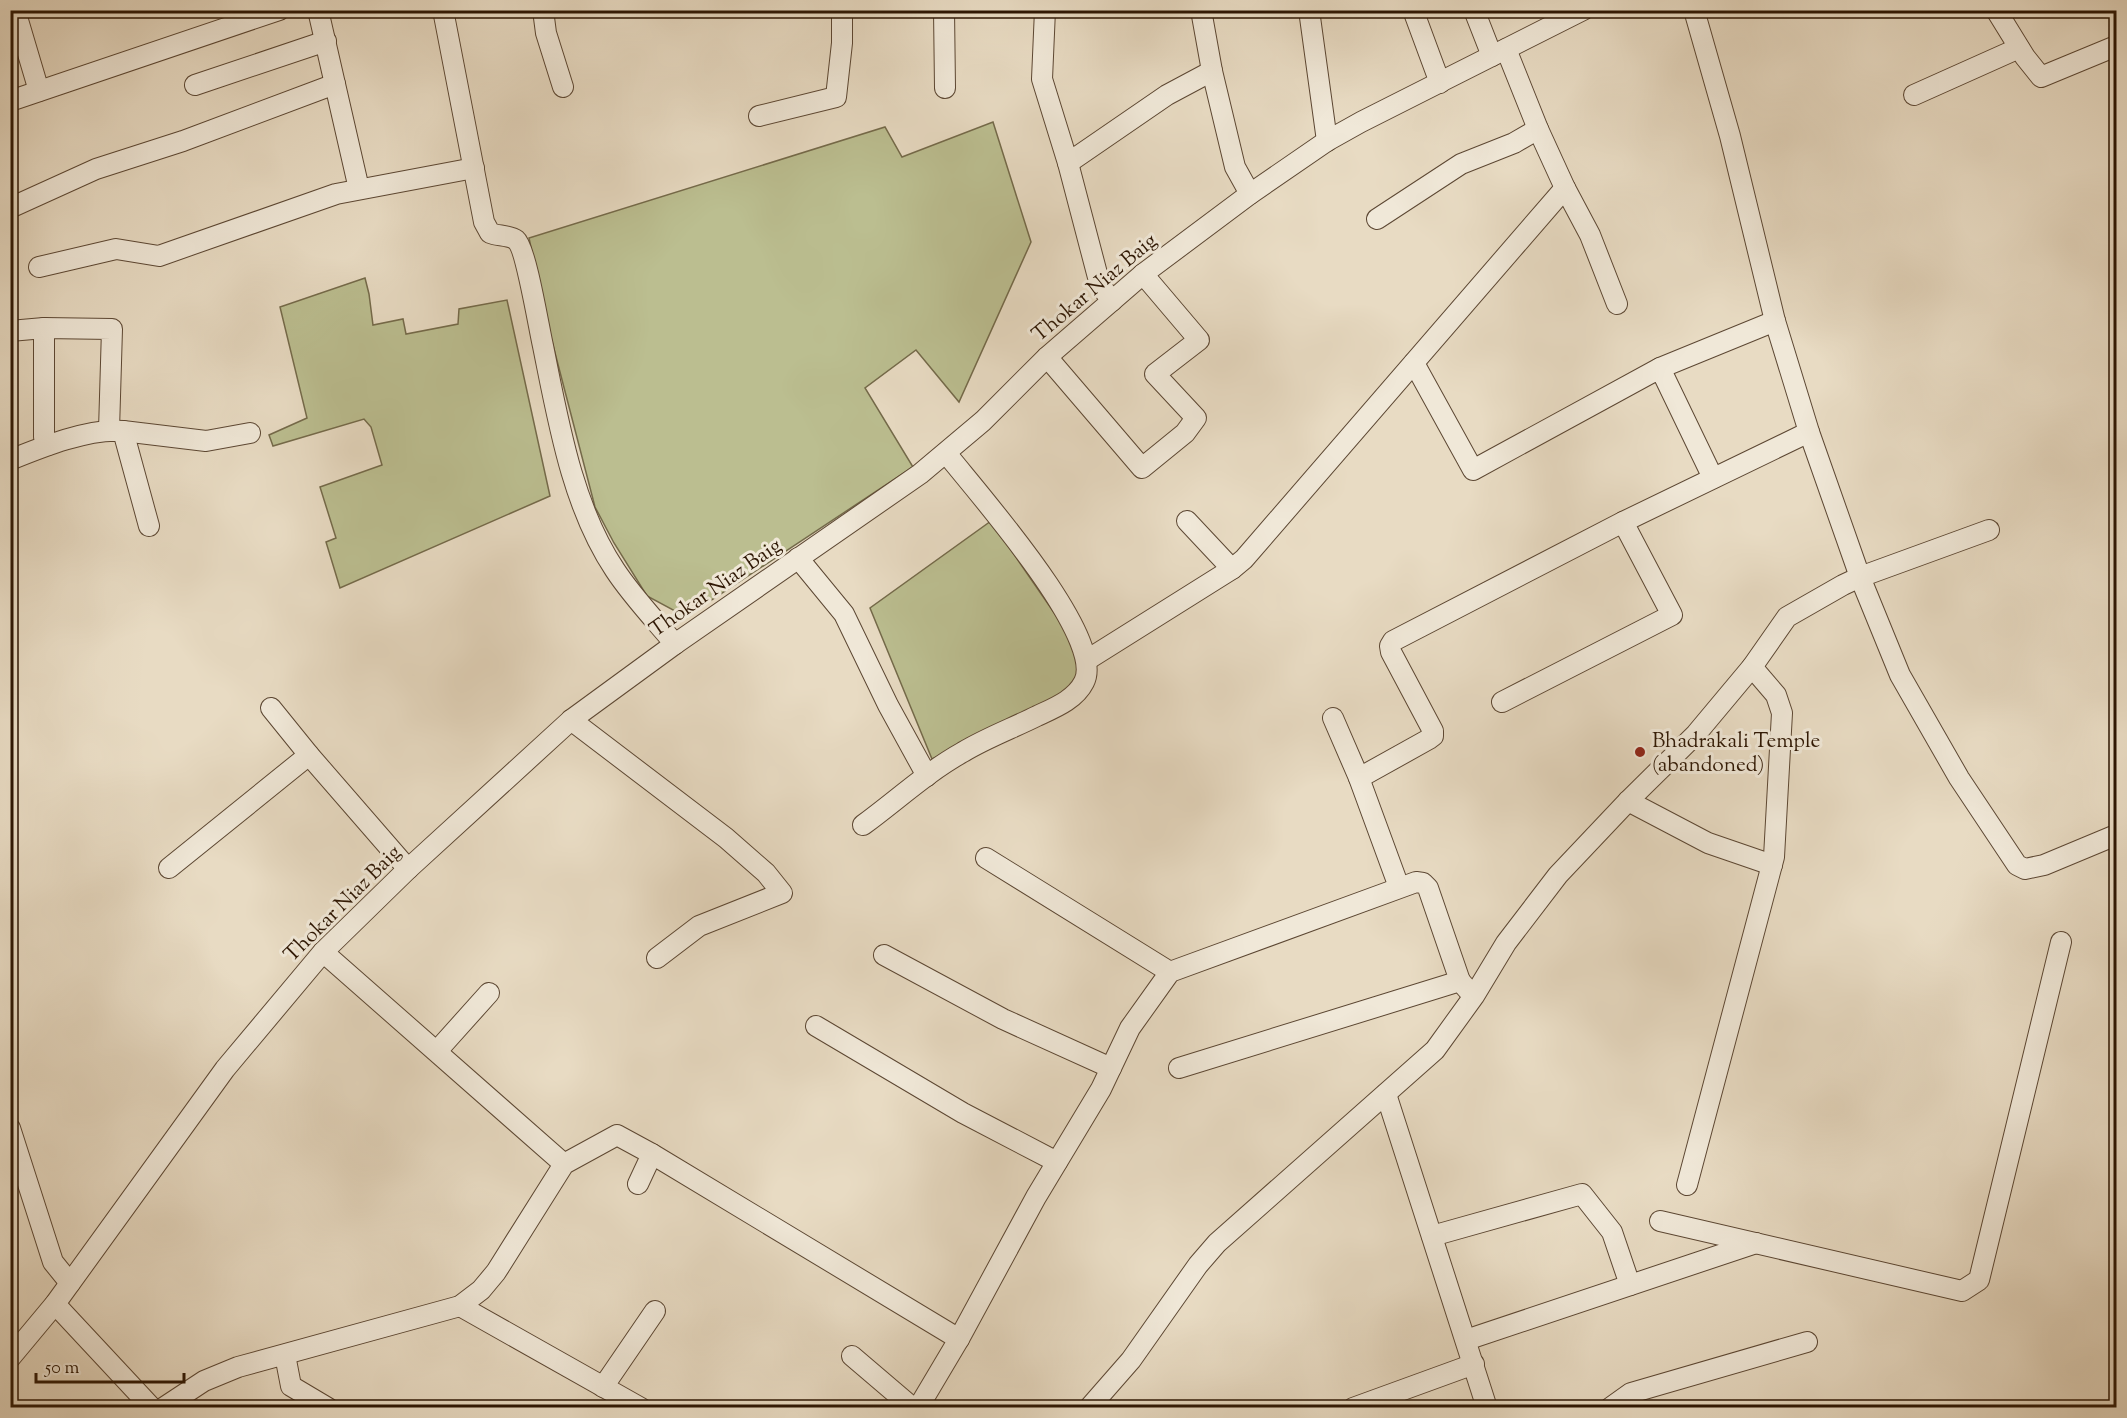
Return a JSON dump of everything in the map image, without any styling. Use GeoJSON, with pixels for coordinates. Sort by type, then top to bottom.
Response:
{"type":"FeatureCollection","features":[{"type":"Feature","properties":{"kind":"street"},"geometry":{"type":"LineString","coordinates":[[15,10],[39,92]]}},
{"type":"Feature","properties":{"kind":"street"},"geometry":{"type":"LineString","coordinates":[[10,101],[279,10]]}},
{"type":"Feature","properties":{"kind":"street"},"geometry":{"type":"LineString","coordinates":[[318,10],[359,189]]}},
{"type":"Feature","properties":{"kind":"street"},"geometry":{"type":"LineString","coordinates":[[443,10],[486,228],[490,233],[499,237],[511,238],[520,246],[534,301],[557,417],[578,489],[597,539],[615,570],[675,644]]}},
{"type":"Feature","properties":{"kind":"street"},"geometry":{"type":"LineString","coordinates":[[543,10],[546,33],[563,87]]}},
{"type":"Feature","properties":{"kind":"street"},"geometry":{"type":"LineString","coordinates":[[759,116],[836,97],[842,43],[842,10]]}},
{"type":"Feature","properties":{"kind":"street"},"geometry":{"type":"LineString","coordinates":[[944,10],[945,88]]}},
{"type":"Feature","properties":{"kind":"street"},"geometry":{"type":"LineString","coordinates":[[1045,10],[1042,80],[1068,163],[1100,285],[1112,301]]}},
{"type":"Feature","properties":{"kind":"street"},"geometry":{"type":"LineString","coordinates":[[1201,10],[1212,71],[1235,167],[1250,194]]}},
{"type":"Feature","properties":{"kind":"street"},"geometry":{"type":"LineString","coordinates":[[1309,10],[1327,141]]}},
{"type":"Feature","properties":{"kind":"street"},"geometry":{"type":"LineString","coordinates":[[1413,10],[1440,83]]}},
{"type":"Feature","properties":{"kind":"street"},"geometry":{"type":"LineString","coordinates":[[1474,10],[1499,53],[1590,235],[1617,304]]}},
{"type":"Feature","properties":{"kind":"street","name":"Thokar Niaz Baig"},"geometry":{"type":"LineString","coordinates":[[10,1358],[55,1304],[225,1069],[323,952],[408,869],[571,720],[675,644],[920,474],[983,421],[1047,357],[1143,274],[1250,194],[1327,141],[1583,10]]}},
{"type":"Feature","properties":{"kind":"street"},"geometry":{"type":"LineString","coordinates":[[1694,10],[1730,136],[1775,321],[1809,432],[1860,577],[1900,675],[1959,778],[2017,866],[2025,869],[2044,865],[2116,835]]}},
{"type":"Feature","properties":{"kind":"street"},"geometry":{"type":"LineString","coordinates":[[1996,10],[2019,48],[2041,77],[2116,46]]}},
{"type":"Feature","properties":{"kind":"street"},"geometry":{"type":"LineString","coordinates":[[195,86],[326,41]]}},
{"type":"Feature","properties":{"kind":"street"},"geometry":{"type":"LineString","coordinates":[[1914,95],[2019,48]]}},
{"type":"Feature","properties":{"kind":"street"},"geometry":{"type":"LineString","coordinates":[[1068,163],[1167,95],[1212,71]]}},
{"type":"Feature","properties":{"kind":"street"},"geometry":{"type":"LineString","coordinates":[[10,208],[96,169],[183,141],[335,84]]}},
{"type":"Feature","properties":{"kind":"street"},"geometry":{"type":"LineString","coordinates":[[1377,219],[1461,164],[1514,143],[1538,129]]}},
{"type":"Feature","properties":{"kind":"street"},"geometry":{"type":"LineString","coordinates":[[39,267],[116,249],[159,256],[336,194],[474,168]]}},
{"type":"Feature","properties":{"kind":"street"},"geometry":{"type":"LineString","coordinates":[[1087,660],[1232,569],[1244,559],[1565,188]]}},
{"type":"Feature","properties":{"kind":"street"},"geometry":{"type":"LineString","coordinates":[[1047,357],[1142,468],[1185,434],[1196,418],[1155,374],[1198,340],[1143,274]]}},
{"type":"Feature","properties":{"kind":"street"},"geometry":{"type":"LineString","coordinates":[[1414,363],[1473,470],[1660,368],[1775,321]]}},
{"type":"Feature","properties":{"kind":"street"},"geometry":{"type":"LineString","coordinates":[[10,331],[44,328],[112,329],[116,430],[149,526]]}},
{"type":"Feature","properties":{"kind":"street"},"geometry":{"type":"LineString","coordinates":[[44,328],[44,437],[48,445]]}},
{"type":"Feature","properties":{"kind":"street"},"geometry":{"type":"LineString","coordinates":[[1660,368],[1713,478]]}},
{"type":"Feature","properties":{"kind":"street"},"geometry":{"type":"LineString","coordinates":[[10,460],[48,445],[116,430],[206,441],[250,433]]}},
{"type":"Feature","properties":{"kind":"street"},"geometry":{"type":"LineString","coordinates":[[1359,778],[1430,740],[1433,736],[1433,731],[1391,652],[1390,646],[1393,641],[1623,522],[1809,432]]}},
{"type":"Feature","properties":{"kind":"street"},"geometry":{"type":"LineString","coordinates":[[863,825],[962,752],[1061,705],[1078,691],[1086,680],[1087,660],[1074,627],[1045,577],[946,453]]}},
{"type":"Feature","properties":{"kind":"street"},"geometry":{"type":"LineString","coordinates":[[1187,521],[1232,569]]}},
{"type":"Feature","properties":{"kind":"street"},"geometry":{"type":"LineString","coordinates":[[1502,702],[1672,615],[1623,522]]}},
{"type":"Feature","properties":{"kind":"street"},"geometry":{"type":"LineString","coordinates":[[1089,1407],[1131,1360],[1197,1265],[1217,1243],[1435,1050],[1474,996],[1506,943],[1558,875],[1696,734],[1752,667],[1787,617],[1860,577],[1989,530]]}},
{"type":"Feature","properties":{"kind":"street"},"geometry":{"type":"LineString","coordinates":[[798,558],[844,614],[888,705],[927,776]]}},
{"type":"Feature","properties":{"kind":"street"},"geometry":{"type":"LineString","coordinates":[[1687,1185],[1774,857],[1782,713],[1776,695],[1752,667]]}},
{"type":"Feature","properties":{"kind":"street"},"geometry":{"type":"LineString","coordinates":[[272,708],[309,755],[408,869]]}},
{"type":"Feature","properties":{"kind":"street"},"geometry":{"type":"LineString","coordinates":[[1333,718],[1359,778],[1399,887]]}},
{"type":"Feature","properties":{"kind":"street"},"geometry":{"type":"LineString","coordinates":[[571,720],[726,838],[766,873],[782,893],[699,926],[657,958]]}},
{"type":"Feature","properties":{"kind":"street"},"geometry":{"type":"LineString","coordinates":[[169,868],[309,755]]}},
{"type":"Feature","properties":{"kind":"street"},"geometry":{"type":"LineString","coordinates":[[1628,801],[1708,843],[1772,865]]}},
{"type":"Feature","properties":{"kind":"street"},"geometry":{"type":"LineString","coordinates":[[986,858],[1170,972]]}},
{"type":"Feature","properties":{"kind":"street"},"geometry":{"type":"LineString","coordinates":[[918,1407],[1101,1089],[1130,1028],[1170,972],[1416,882],[1428,888],[1460,981],[1474,996]]}},
{"type":"Feature","properties":{"kind":"street"},"geometry":{"type":"LineString","coordinates":[[1660,1221],[1962,1291],[1979,1280],[2061,942]]}},
{"type":"Feature","properties":{"kind":"street"},"geometry":{"type":"LineString","coordinates":[[323,952],[564,1164]]}},
{"type":"Feature","properties":{"kind":"street"},"geometry":{"type":"LineString","coordinates":[[884,955],[1003,1019],[1111,1068]]}},
{"type":"Feature","properties":{"kind":"street"},"geometry":{"type":"LineString","coordinates":[[1179,1068],[1460,981]]}},
{"type":"Feature","properties":{"kind":"street"},"geometry":{"type":"LineString","coordinates":[[437,1051],[489,993]]}},
{"type":"Feature","properties":{"kind":"street"},"geometry":{"type":"LineString","coordinates":[[816,1026],[963,1113],[1057,1162]]}},
{"type":"Feature","properties":{"kind":"street"},"geometry":{"type":"LineString","coordinates":[[1386,1095],[1487,1407]]}},
{"type":"Feature","properties":{"kind":"street"},"geometry":{"type":"LineString","coordinates":[[10,1128],[53,1262],[70,1283]]}},
{"type":"Feature","properties":{"kind":"street"},"geometry":{"type":"LineString","coordinates":[[163,1407],[204,1381],[238,1367],[460,1306],[481,1290],[496,1272],[564,1164],[617,1135],[959,1339]]}},
{"type":"Feature","properties":{"kind":"street"},"geometry":{"type":"LineString","coordinates":[[638,1184],[652,1154]]}},
{"type":"Feature","properties":{"kind":"street"},"geometry":{"type":"LineString","coordinates":[[1432,1236],[1582,1194],[1612,1232],[1630,1285]]}},
{"type":"Feature","properties":{"kind":"street"},"geometry":{"type":"LineString","coordinates":[[1466,1340],[1756,1243]]}},
{"type":"Feature","properties":{"kind":"street"},"geometry":{"type":"LineString","coordinates":[[55,1304],[152,1407]]}},
{"type":"Feature","properties":{"kind":"street"},"geometry":{"type":"LineString","coordinates":[[460,1306],[641,1407]]}},
{"type":"Feature","properties":{"kind":"street"},"geometry":{"type":"LineString","coordinates":[[603,1387],[655,1311]]}},
{"type":"Feature","properties":{"kind":"street"},"geometry":{"type":"LineString","coordinates":[[1610,1407],[1631,1393],[1807,1342]]}},
{"type":"Feature","properties":{"kind":"street"},"geometry":{"type":"LineString","coordinates":[[285,1355],[291,1386],[328,1407]]}},
{"type":"Feature","properties":{"kind":"street"},"geometry":{"type":"LineString","coordinates":[[852,1356],[913,1407]]}},
{"type":"Feature","properties":{"kind":"street"},"geometry":{"type":"LineString","coordinates":[[1353,1407],[1474,1365]]}},
{"type":"Feature","properties":{"kind":"green space"},"geometry":{"type":"Polygon","coordinates":[[[993,122],[1031,242],[959,402],[916,350],[865,388],[913,467],[686,617],[647,596],[595,507],[547,322],[529,238],[885,127],[902,157],[993,122]]]}},
{"type":"Feature","properties":{"kind":"green space"},"geometry":{"type":"Polygon","coordinates":[[[365,278],[373,325],[403,319],[406,334],[458,324],[459,309],[507,300],[550,496],[340,588],[326,542],[336,538],[320,487],[382,465],[371,427],[364,419],[273,446],[269,435],[307,418],[280,307],[365,278]]]}},
{"type":"Feature","properties":{"kind":"green space"},"geometry":{"type":"Polygon","coordinates":[[[991,521],[1066,630],[1076,659],[1079,681],[1058,704],[932,759],[870,608],[991,521]]]}},
{"type":"Feature","properties":{"kind":"place","name":"Bhadrakali Temple (abandoned)"},"geometry":{"type":"Point","coordinates":[1640,752]}}]}
